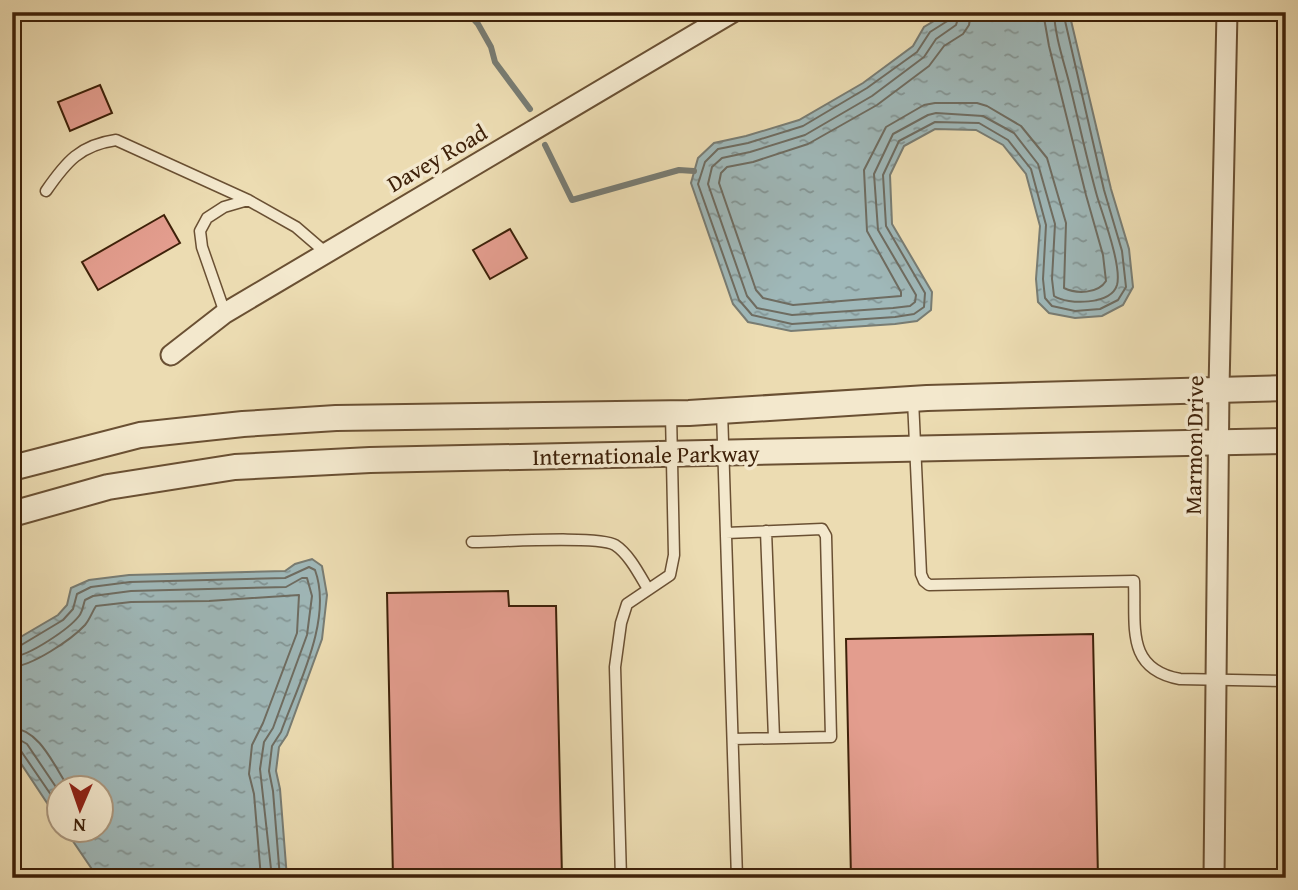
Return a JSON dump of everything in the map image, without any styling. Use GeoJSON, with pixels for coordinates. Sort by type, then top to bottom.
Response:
{"type":"FeatureCollection","features":[{"type":"Feature","properties":{"kind":"street","name":"Davey Road"},"geometry":{"type":"LineString","coordinates":[[171,355],[225,313],[733,12]]}},
{"type":"Feature","properties":{"kind":"street","name":"Marmon Drive"},"geometry":{"type":"LineString","coordinates":[[1214,878],[1219,388],[1227,12]]}},
{"type":"Feature","properties":{"kind":"street","name":"Internationale Parkway"},"geometry":{"type":"LineString","coordinates":[[12,468],[140,435],[336,418],[671,413],[913,399],[1286,388]]}},
{"type":"Feature","properties":{"kind":"street","name":"Internationale Parkway"},"geometry":{"type":"LineString","coordinates":[[12,514],[108,487],[235,467],[370,460],[1286,441]]}},
{"type":"Feature","properties":{"kind":"lane"},"geometry":{"type":"LineString","coordinates":[[46,191],[64,165],[79,152],[99,142],[116,140],[248,200],[296,227],[325,252]]}},
{"type":"Feature","properties":{"kind":"lane"},"geometry":{"type":"LineString","coordinates":[[225,313],[202,247],[200,231],[207,218],[224,207],[248,200]]}},
{"type":"Feature","properties":{"kind":"lane"},"geometry":{"type":"LineString","coordinates":[[913,399],[923,581],[929,585],[1134,581],[1136,640],[1143,662],[1152,670],[1165,676],[1286,681]]}},
{"type":"Feature","properties":{"kind":"lane"},"geometry":{"type":"LineString","coordinates":[[722,411],[737,878]]}},
{"type":"Feature","properties":{"kind":"lane"},"geometry":{"type":"LineString","coordinates":[[621,878],[615,667],[621,623],[627,604],[670,575],[674,555],[671,413]]}},
{"type":"Feature","properties":{"kind":"lane"},"geometry":{"type":"LineString","coordinates":[[726,533],[822,528],[826,536],[831,737],[733,738]]}},
{"type":"Feature","properties":{"kind":"lane"},"geometry":{"type":"LineString","coordinates":[[766,531],[774,738]]}},
{"type":"Feature","properties":{"kind":"lane"},"geometry":{"type":"LineString","coordinates":[[472,542],[611,542],[620,549],[648,589]]}},
{"type":"Feature","properties":{"kind":"water"},"geometry":{"type":"Polygon","coordinates":[[[949,12],[1069,12],[1111,189],[1129,249],[1133,287],[1123,305],[1102,316],[1075,318],[1049,313],[1038,302],[1036,279],[1040,226],[1026,174],[1003,145],[976,130],[935,129],[904,146],[890,175],[892,224],[932,292],[931,310],[917,321],[791,331],[748,322],[733,304],[691,183],[698,158],[714,143],[799,120],[863,83],[913,46],[924,27],[949,12]]]}},
{"type":"Feature","properties":{"kind":"water"},"geometry":{"type":"Polygon","coordinates":[[[312,559],[322,566],[327,595],[322,639],[287,735],[279,747],[276,771],[280,789],[287,878],[98,878],[75,844],[116,844],[116,774],[46,774],[46,801],[12,750],[12,642],[58,615],[67,605],[71,588],[89,580],[129,575],[285,571],[295,564],[312,559]]]}},
{"type":"Feature","properties":{"kind":"building"},"geometry":{"type":"Polygon","coordinates":[[[100,85],[112,113],[70,131],[58,102],[100,85]]]}},
{"type":"Feature","properties":{"kind":"building"},"geometry":{"type":"Polygon","coordinates":[[[164,215],[180,243],[98,290],[82,262],[164,215]]]}},
{"type":"Feature","properties":{"kind":"building"},"geometry":{"type":"Polygon","coordinates":[[[510,229],[527,258],[490,279],[473,250],[510,229]]]}},
{"type":"Feature","properties":{"kind":"building"},"geometry":{"type":"Polygon","coordinates":[[[508,591],[509,606],[556,606],[562,878],[393,878],[387,593],[508,591]]]}},
{"type":"Feature","properties":{"kind":"building"},"geometry":{"type":"Polygon","coordinates":[[[1093,634],[1098,878],[851,878],[846,639],[1093,634]]]}},
{"type":"Feature","properties":{"kind":"waterway"},"geometry":{"type":"LineString","coordinates":[[467,12],[478,24],[491,47],[495,62],[530,109]]}},
{"type":"Feature","properties":{"kind":"waterway"},"geometry":{"type":"LineString","coordinates":[[545,145],[572,200],[679,170],[694,171]]}}]}
